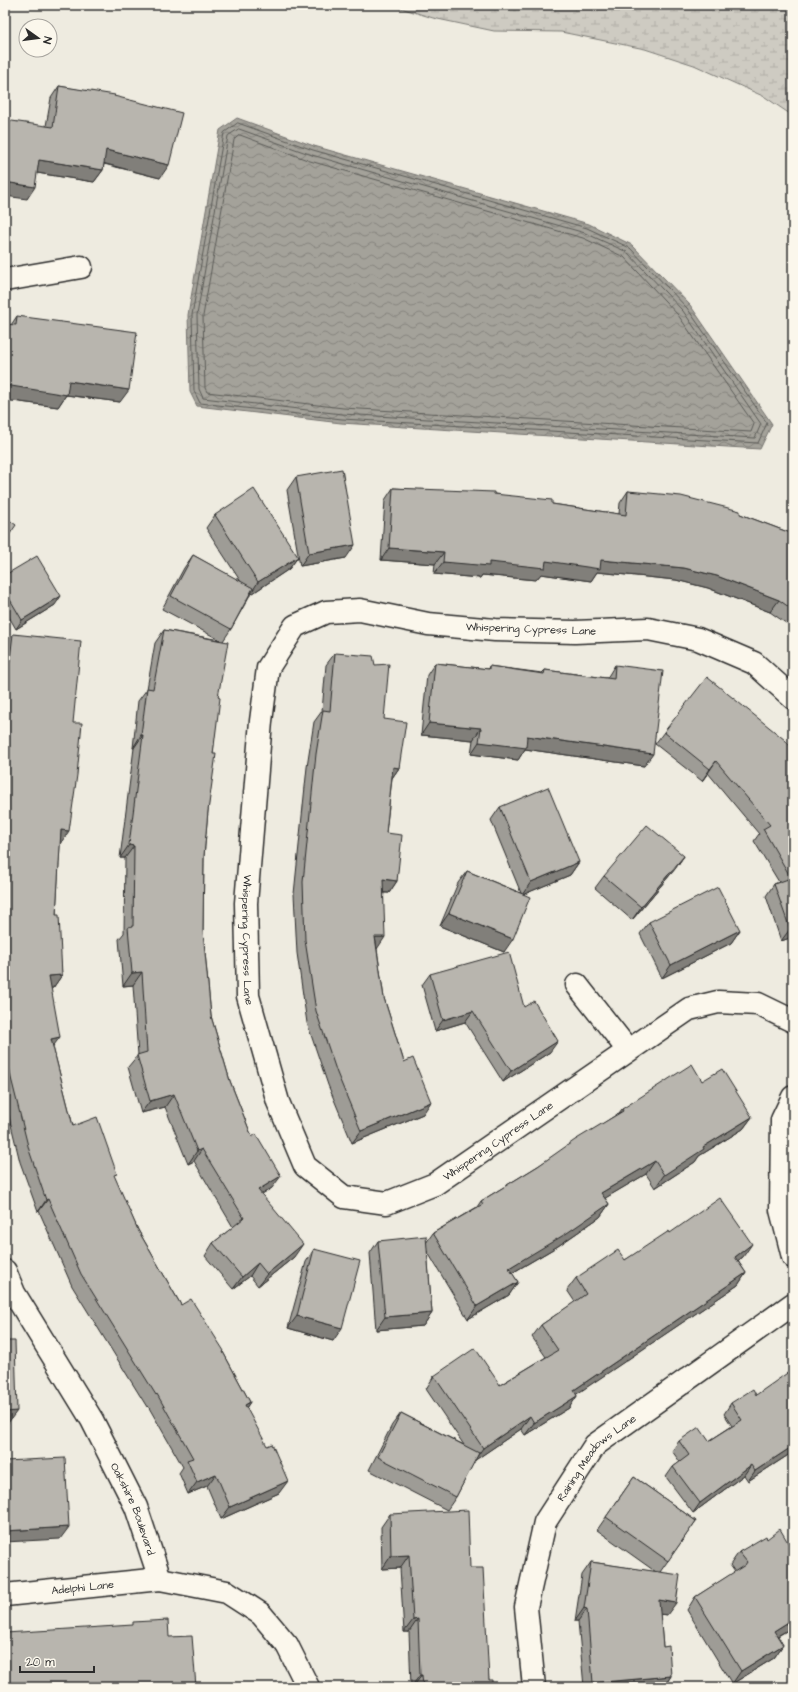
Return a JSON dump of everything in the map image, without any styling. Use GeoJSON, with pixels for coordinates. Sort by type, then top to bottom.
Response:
{"type":"FeatureCollection","features":[{"type":"Feature","properties":{"kind":"street"},"geometry":{"type":"LineString","coordinates":[[5,280],[81,267]]}},
{"type":"Feature","properties":{"kind":"street","name":"Whispering Cypress Lane"},"geometry":{"type":"LineString","coordinates":[[793,698],[754,663],[698,639],[648,629],[575,632],[495,630],[428,624],[360,610],[326,612],[296,626],[268,668],[261,721],[246,904],[248,996],[278,1102],[305,1166],[344,1197],[387,1203],[435,1184],[689,1009],[718,1002],[758,1004],[793,1021]]}},
{"type":"Feature","properties":{"kind":"street"},"geometry":{"type":"LineString","coordinates":[[577,985],[628,1050]]}},
{"type":"Feature","properties":{"kind":"street"},"geometry":{"type":"LineString","coordinates":[[793,1097],[782,1120],[781,1210],[793,1257]]}},
{"type":"Feature","properties":{"kind":"street","name":"Oakshire Boulevard"},"geometry":{"type":"LineString","coordinates":[[5,1271],[10,1293],[92,1420],[136,1507],[160,1579]]}},
{"type":"Feature","properties":{"kind":"street","name":"Raining Meadows Lane"},"geometry":{"type":"LineString","coordinates":[[534,1687],[526,1607],[545,1522],[595,1445],[793,1304]]}},
{"type":"Feature","properties":{"kind":"street"},"geometry":{"type":"LineString","coordinates":[[160,1579],[227,1592],[261,1614],[287,1645],[308,1687]]}},
{"type":"Feature","properties":{"kind":"street","name":"Adelphi Lane"},"geometry":{"type":"LineString","coordinates":[[5,1595],[160,1579]]}},
{"type":"Feature","properties":{"kind":"green space"},"geometry":{"type":"Polygon","coordinates":[[[391,5],[793,5],[793,116],[765,97],[694,65],[645,49],[561,32],[494,31],[433,18],[391,5]]]}},
{"type":"Feature","properties":{"kind":"water"},"geometry":{"type":"Polygon","coordinates":[[[237,118],[314,146],[589,224],[632,245],[690,305],[772,424],[760,449],[341,423],[197,406],[190,392],[188,315],[220,130],[237,118]]]}},
{"type":"Feature","properties":{"kind":"building"},"geometry":{"type":"Polygon","coordinates":[[[59,86],[115,95],[114,96],[182,113],[169,165],[106,150],[103,170],[39,160],[35,187],[5,182],[5,120],[53,127],[59,86]]]}},
{"type":"Feature","properties":{"kind":"building"},"geometry":{"type":"Polygon","coordinates":[[[17,316],[137,332],[129,390],[69,381],[67,395],[5,385],[5,324],[16,325],[17,316]]]}},
{"type":"Feature","properties":{"kind":"building"},"geometry":{"type":"Polygon","coordinates":[[[342,469],[355,545],[309,553],[296,477],[342,469]]]}},
{"type":"Feature","properties":{"kind":"building"},"geometry":{"type":"Polygon","coordinates":[[[393,488],[494,492],[494,494],[552,500],[552,504],[626,515],[628,491],[681,496],[740,511],[740,514],[793,534],[793,610],[779,600],[717,576],[684,568],[601,560],[600,569],[546,561],[545,568],[489,562],[489,566],[443,562],[444,552],[389,548],[393,488]]]}},
{"type":"Feature","properties":{"kind":"building"},"geometry":{"type":"Polygon","coordinates":[[[254,489],[298,557],[258,582],[215,515],[254,489]]]}},
{"type":"Feature","properties":{"kind":"building"},"geometry":{"type":"Polygon","coordinates":[[[5,517],[16,525],[5,541],[5,517]]]}},
{"type":"Feature","properties":{"kind":"building"},"geometry":{"type":"Polygon","coordinates":[[[193,555],[253,588],[231,629],[171,596],[193,555]]]}},
{"type":"Feature","properties":{"kind":"building"},"geometry":{"type":"Polygon","coordinates":[[[37,556],[61,596],[22,620],[5,591],[5,575],[37,556]]]}},
{"type":"Feature","properties":{"kind":"building"},"geometry":{"type":"Polygon","coordinates":[[[164,630],[228,642],[218,697],[220,698],[213,754],[216,754],[208,811],[204,856],[203,931],[211,1016],[230,1081],[252,1137],[256,1134],[281,1176],[258,1190],[303,1244],[267,1274],[258,1263],[242,1277],[213,1243],[244,1218],[202,1149],[197,1151],[174,1094],[150,1101],[137,1055],[147,1052],[142,972],[132,973],[128,927],[133,926],[134,846],[129,845],[143,735],[141,735],[147,688],[153,689],[164,630]]]}},
{"type":"Feature","properties":{"kind":"building"},"geometry":{"type":"Polygon","coordinates":[[[13,634],[81,641],[73,723],[82,723],[77,775],[69,831],[61,830],[56,915],[59,915],[62,975],[49,976],[60,1037],[51,1039],[73,1126],[97,1117],[117,1174],[114,1175],[138,1230],[181,1305],[191,1299],[224,1351],[223,1352],[250,1402],[245,1405],[267,1446],[272,1444],[288,1481],[230,1507],[216,1474],[197,1482],[187,1460],[193,1458],[157,1394],[156,1395],[81,1274],[48,1199],[46,1200],[29,1150],[11,1078],[5,1042],[5,702],[13,634]]]}},
{"type":"Feature","properties":{"kind":"building"},"geometry":{"type":"Polygon","coordinates":[[[335,653],[373,656],[375,665],[389,664],[384,719],[406,722],[399,768],[393,767],[386,833],[402,835],[397,881],[383,879],[385,937],[375,937],[384,998],[404,1062],[413,1058],[431,1102],[361,1131],[337,1073],[316,1011],[305,940],[303,882],[316,754],[323,710],[330,711],[335,653]]]}},
{"type":"Feature","properties":{"kind":"building"},"geometry":{"type":"Polygon","coordinates":[[[435,663],[489,669],[489,666],[544,674],[545,670],[614,679],[615,665],[663,671],[653,754],[527,736],[526,748],[479,742],[481,728],[429,723],[435,663]]]}},
{"type":"Feature","properties":{"kind":"building"},"geometry":{"type":"Polygon","coordinates":[[[707,677],[785,740],[793,749],[793,928],[790,929],[774,884],[791,878],[763,829],[770,825],[716,761],[710,769],[664,732],[707,677]]]}},
{"type":"Feature","properties":{"kind":"building"},"geometry":{"type":"Polygon","coordinates":[[[548,787],[579,862],[531,882],[500,807],[548,787]]]}},
{"type":"Feature","properties":{"kind":"building"},"geometry":{"type":"Polygon","coordinates":[[[647,825],[684,856],[641,907],[604,876],[647,825]]]}},
{"type":"Feature","properties":{"kind":"building"},"geometry":{"type":"Polygon","coordinates":[[[467,871],[530,897],[513,939],[449,913],[467,871]]]}},
{"type":"Feature","properties":{"kind":"building"},"geometry":{"type":"Polygon","coordinates":[[[718,887],[740,930],[671,965],[649,922],[718,887]]]}},
{"type":"Feature","properties":{"kind":"building"},"geometry":{"type":"Polygon","coordinates":[[[509,952],[524,1007],[534,1001],[558,1041],[511,1071],[473,1011],[443,1020],[430,974],[509,952]]]}},
{"type":"Feature","properties":{"kind":"building"},"geometry":{"type":"Polygon","coordinates":[[[692,1064],[702,1081],[722,1069],[752,1117],[703,1147],[704,1149],[664,1175],[655,1161],[601,1193],[609,1204],[567,1233],[509,1268],[518,1282],[477,1306],[433,1233],[483,1204],[481,1201],[538,1166],[575,1140],[623,1111],[622,1109],[692,1064]]]}},
{"type":"Feature","properties":{"kind":"building"},"geometry":{"type":"Polygon","coordinates":[[[720,1198],[752,1244],[735,1257],[746,1273],[574,1390],[577,1396],[534,1423],[530,1416],[483,1448],[434,1376],[475,1348],[500,1385],[558,1350],[541,1325],[586,1294],[576,1278],[618,1250],[625,1260],[669,1231],[670,1233],[720,1198]]]}},
{"type":"Feature","properties":{"kind":"building"},"geometry":{"type":"Polygon","coordinates":[[[426,1236],[432,1313],[385,1317],[378,1241],[426,1236]]]}},
{"type":"Feature","properties":{"kind":"building"},"geometry":{"type":"Polygon","coordinates":[[[314,1249],[360,1261],[342,1328],[297,1316],[314,1249]]]}},
{"type":"Feature","properties":{"kind":"building"},"geometry":{"type":"Polygon","coordinates":[[[5,1341],[15,1341],[17,1411],[5,1412],[5,1341]]]}},
{"type":"Feature","properties":{"kind":"building"},"geometry":{"type":"Polygon","coordinates":[[[793,1369],[793,1446],[755,1471],[751,1465],[700,1503],[673,1467],[689,1455],[679,1441],[699,1427],[709,1441],[742,1420],[731,1403],[753,1389],[756,1395],[793,1369]]]}},
{"type":"Feature","properties":{"kind":"building"},"geometry":{"type":"Polygon","coordinates":[[[401,1413],[479,1453],[456,1497],[378,1457],[401,1413]]]}},
{"type":"Feature","properties":{"kind":"building"},"geometry":{"type":"Polygon","coordinates":[[[65,1458],[69,1527],[5,1531],[5,1461],[65,1458]]]}},
{"type":"Feature","properties":{"kind":"building"},"geometry":{"type":"Polygon","coordinates":[[[634,1477],[696,1521],[668,1561],[606,1517],[634,1477]]]}},
{"type":"Feature","properties":{"kind":"building"},"geometry":{"type":"Polygon","coordinates":[[[468,1510],[470,1568],[483,1568],[489,1680],[492,1680],[492,1687],[423,1687],[422,1675],[420,1675],[418,1619],[413,1620],[409,1555],[391,1556],[390,1514],[468,1510]]]}},
{"type":"Feature","properties":{"kind":"building"},"geometry":{"type":"Polygon","coordinates":[[[780,1529],[793,1551],[793,1619],[774,1631],[783,1645],[741,1671],[695,1597],[745,1565],[747,1562],[739,1552],[766,1536],[767,1539],[780,1529]]]}},
{"type":"Feature","properties":{"kind":"building"},"geometry":{"type":"Polygon","coordinates":[[[591,1562],[680,1575],[676,1603],[659,1600],[663,1647],[669,1646],[671,1676],[593,1683],[587,1609],[584,1608],[591,1562]]]}},
{"type":"Feature","properties":{"kind":"building"},"geometry":{"type":"Polygon","coordinates":[[[168,1620],[169,1637],[192,1636],[196,1687],[5,1687],[5,1633],[133,1625],[133,1622],[168,1620]]]}}]}
